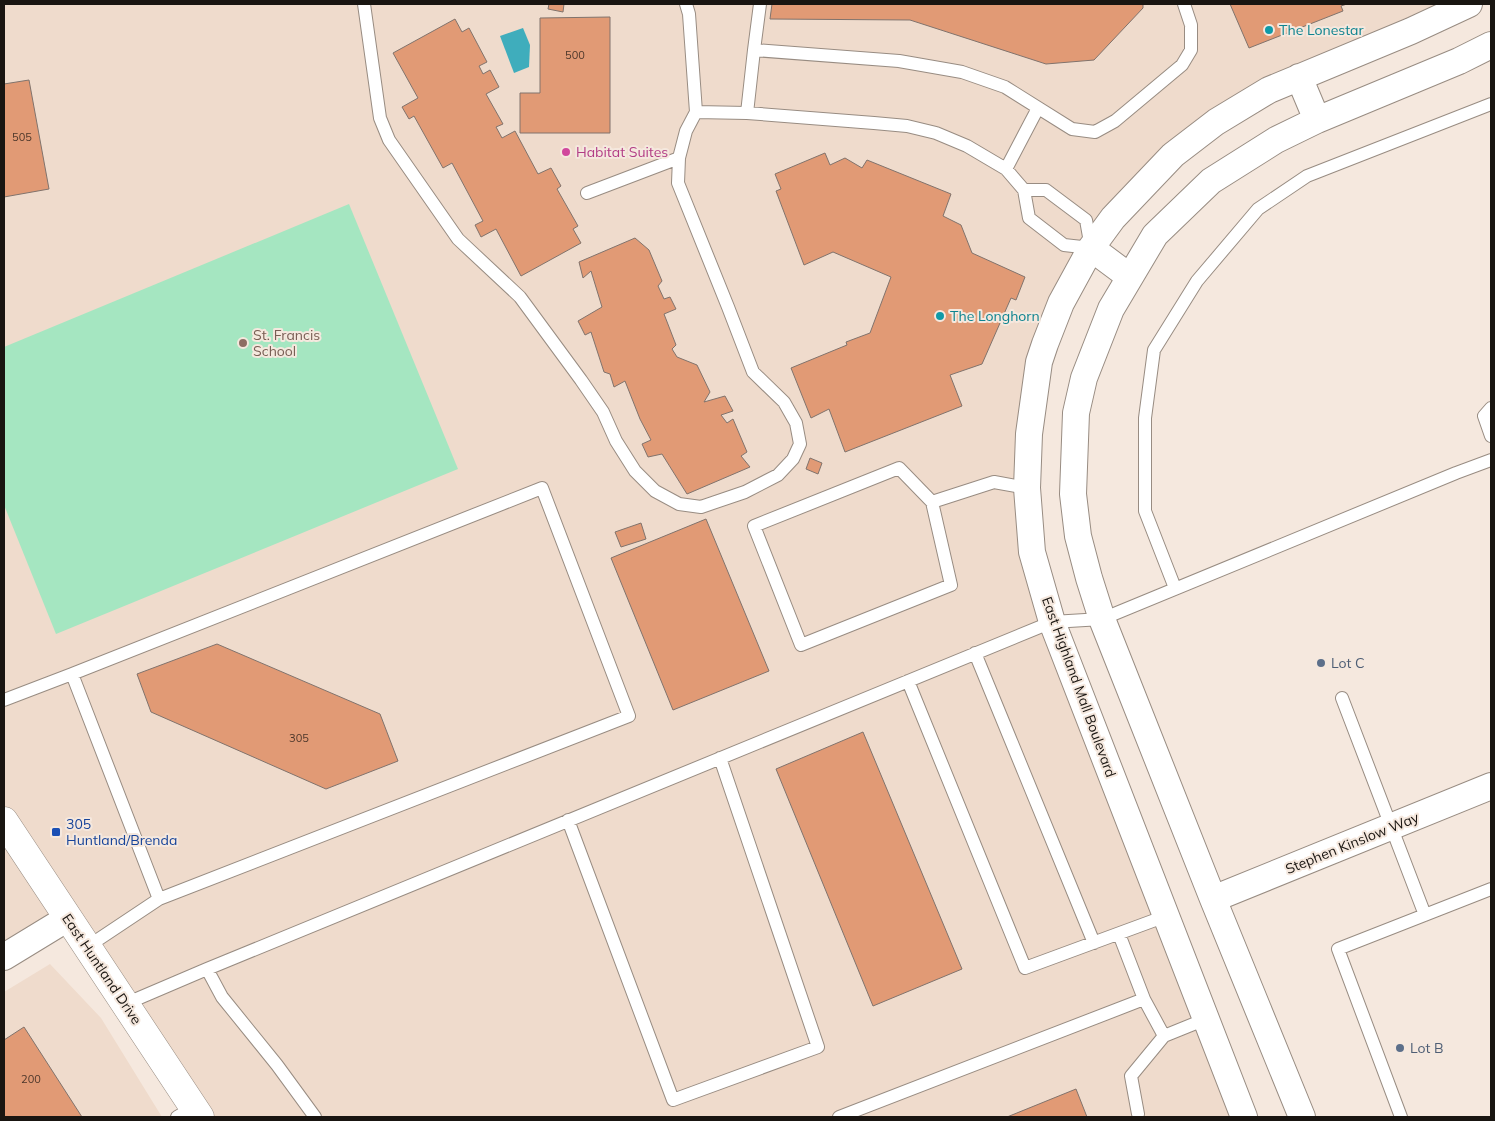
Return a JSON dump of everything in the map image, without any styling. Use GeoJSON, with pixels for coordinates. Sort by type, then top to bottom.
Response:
{"type":"FeatureCollection","features":[{"type":"Feature","properties":{"kind":"street","name":"East Highland Mall Boulevard"},"geometry":{"type":"LineString","coordinates":[[1244,1117],[1052,622],[1032,552],[1027,488],[1028,434],[1039,362],[1061,303],[1091,248],[1113,218],[1173,155],[1216,122],[1269,90],[1411,31],[1469,4]]}},
{"type":"Feature","properties":{"kind":"street"},"geometry":{"type":"LineString","coordinates":[[1302,1117],[1102,619],[1078,536],[1073,494],[1076,422],[1084,378],[1111,309],[1154,235],[1211,181],[1276,140],[1317,120],[1459,61],[1491,45]]}},
{"type":"Feature","properties":{"kind":"street"},"geometry":{"type":"LineString","coordinates":[[1299,77],[1317,120]]}},
{"type":"Feature","properties":{"kind":"street"},"geometry":{"type":"LineString","coordinates":[[1091,248],[1130,277]]}},
{"type":"Feature","properties":{"kind":"street","name":"Stephen Kinslow Way"},"geometry":{"type":"LineString","coordinates":[[1213,899],[1491,786]]}},
{"type":"Feature","properties":{"kind":"street","name":"East Huntland Drive"},"geometry":{"type":"LineString","coordinates":[[4,821],[125,1004],[190,1114]]}},
{"type":"Feature","properties":{"kind":"street"},"geometry":{"type":"LineString","coordinates":[[4,957],[68,918]]}},
{"type":"Feature","properties":{"kind":"lane"},"geometry":{"type":"LineString","coordinates":[[364,4],[380,118],[389,140],[458,239],[520,297],[603,412],[616,441],[635,471],[655,491],[679,504],[701,507],[745,492],[778,474],[793,458],[800,444],[796,423],[784,402],[752,372],[678,183],[680,158],[686,131],[696,112],[689,14],[686,4]]}},
{"type":"Feature","properties":{"kind":"lane"},"geometry":{"type":"LineString","coordinates":[[747,113],[760,4]]}},
{"type":"Feature","properties":{"kind":"lane"},"geometry":{"type":"LineString","coordinates":[[754,50],[898,61],[962,72],[1004,87],[1072,129],[1094,132],[1115,121],[1182,65],[1191,50],[1191,25],[1184,4]]}},
{"type":"Feature","properties":{"kind":"lane"},"geometry":{"type":"LineString","coordinates":[[1176,588],[1145,511],[1145,418],[1154,350],[1197,281],[1258,209],[1307,176],[1491,104]]}},
{"type":"Feature","properties":{"kind":"lane"},"geometry":{"type":"LineString","coordinates":[[1006,169],[1038,108]]}},
{"type":"Feature","properties":{"kind":"lane"},"geometry":{"type":"LineString","coordinates":[[696,112],[747,113],[907,126],[936,133],[967,146],[1006,169],[1024,190],[1029,218],[1064,245],[1091,248],[1086,220],[1046,190],[1024,190]]}},
{"type":"Feature","properties":{"kind":"lane"},"geometry":{"type":"LineString","coordinates":[[588,193],[680,158]]}},
{"type":"Feature","properties":{"kind":"lane"},"geometry":{"type":"LineString","coordinates":[[1491,408],[1484,416],[1491,436]]}},
{"type":"Feature","properties":{"kind":"lane"},"geometry":{"type":"LineString","coordinates":[[125,1004],[1052,622],[1102,619],[1491,460]]}},
{"type":"Feature","properties":{"kind":"lane"},"geometry":{"type":"LineString","coordinates":[[899,468],[932,502],[951,586],[801,645],[754,526],[899,468]]}},
{"type":"Feature","properties":{"kind":"lane"},"geometry":{"type":"LineString","coordinates":[[932,502],[994,482],[1027,488]]}},
{"type":"Feature","properties":{"kind":"lane"},"geometry":{"type":"LineString","coordinates":[[4,700],[542,488],[629,716],[159,898],[87,947]]}},
{"type":"Feature","properties":{"kind":"lane"},"geometry":{"type":"LineString","coordinates":[[975,653],[1094,943]]}},
{"type":"Feature","properties":{"kind":"lane"},"geometry":{"type":"LineString","coordinates":[[72,674],[159,898]]}},
{"type":"Feature","properties":{"kind":"lane"},"geometry":{"type":"LineString","coordinates":[[908,681],[1026,968],[1166,916]]}},
{"type":"Feature","properties":{"kind":"lane"},"geometry":{"type":"LineString","coordinates":[[1342,698],[1425,915]]}},
{"type":"Feature","properties":{"kind":"lane"},"geometry":{"type":"LineString","coordinates":[[568,820],[673,1100],[818,1047],[720,758]]}},
{"type":"Feature","properties":{"kind":"lane"},"geometry":{"type":"LineString","coordinates":[[1401,1117],[1338,949],[1491,889]]}},
{"type":"Feature","properties":{"kind":"lane"},"geometry":{"type":"LineString","coordinates":[[1119,934],[1144,999],[1164,1036]]}},
{"type":"Feature","properties":{"kind":"lane"},"geometry":{"type":"LineString","coordinates":[[207,969],[222,997],[277,1065],[315,1117]]}},
{"type":"Feature","properties":{"kind":"lane"},"geometry":{"type":"LineString","coordinates":[[839,1117],[853,1115],[1144,999]]}},
{"type":"Feature","properties":{"kind":"lane"},"geometry":{"type":"LineString","coordinates":[[1138,1114],[1131,1076],[1164,1036],[1206,1019]]}},
{"type":"Feature","properties":{"kind":"shaded area"},"geometry":{"type":"Polygon","coordinates":[[[4,4],[1469,4],[1269,90],[1113,218],[1039,362],[1032,552],[1244,1117],[200,1117],[68,918],[4,957],[4,4]]]}},
{"type":"Feature","properties":{"kind":"shaded area"},"geometry":{"type":"Polygon","coordinates":[[[50,964],[101,1018],[162,1117],[4,1117],[4,992],[50,964]]]}},
{"type":"Feature","properties":{"kind":"green space","name":"St. Francis School"},"geometry":{"type":"Polygon","coordinates":[[[349,204],[458,469],[56,634],[4,505],[4,347],[349,204]]]}},
{"type":"Feature","properties":{"kind":"water"},"geometry":{"type":"Polygon","coordinates":[[[523,28],[530,45],[529,67],[514,73],[500,36],[523,28]]]}},
{"type":"Feature","properties":{"kind":"building"},"geometry":{"type":"Polygon","coordinates":[[[549,4],[564,4],[563,12],[548,9],[549,4]]]}},
{"type":"Feature","properties":{"kind":"building"},"geometry":{"type":"Polygon","coordinates":[[[772,4],[1143,4],[1143,8],[1094,60],[1046,64],[910,20],[770,19],[772,4]]]}},
{"type":"Feature","properties":{"kind":"building","name":"The Lonestar"},"geometry":{"type":"Polygon","coordinates":[[[1230,4],[1347,4],[1341,6],[1343,11],[1249,48],[1230,4]]]}},
{"type":"Feature","properties":{"kind":"building"},"geometry":{"type":"Polygon","coordinates":[[[610,17],[610,133],[520,133],[520,93],[540,93],[540,18],[610,17]]]}},
{"type":"Feature","properties":{"kind":"building"},"geometry":{"type":"Polygon","coordinates":[[[455,19],[462,32],[469,28],[487,62],[479,66],[483,74],[490,70],[499,87],[486,94],[503,124],[496,127],[502,138],[515,131],[538,174],[551,168],[561,186],[557,189],[578,226],[573,229],[581,243],[521,276],[496,229],[481,237],[475,225],[483,221],[452,163],[443,168],[414,116],[409,119],[402,107],[418,98],[393,53],[455,19]]]}},
{"type":"Feature","properties":{"kind":"building"},"geometry":{"type":"Polygon","coordinates":[[[29,80],[49,189],[4,197],[4,84],[29,80]]]}},
{"type":"Feature","properties":{"kind":"building","name":"The Longhorn"},"geometry":{"type":"Polygon","coordinates":[[[825,153],[830,165],[845,158],[862,168],[867,160],[951,194],[943,216],[961,225],[972,253],[1025,277],[1016,300],[1011,298],[982,364],[950,375],[962,406],[845,452],[829,409],[811,418],[791,368],[847,345],[846,342],[870,333],[891,277],[833,252],[804,265],[776,191],[781,189],[775,174],[825,153]]]}},
{"type":"Feature","properties":{"kind":"building"},"geometry":{"type":"Polygon","coordinates":[[[635,238],[649,250],[662,281],[658,286],[664,299],[670,297],[676,309],[664,314],[676,345],[672,349],[677,357],[697,365],[710,392],[704,402],[725,396],[733,411],[721,415],[727,423],[733,419],[747,452],[741,456],[750,467],[687,494],[662,454],[648,457],[642,444],[651,440],[640,419],[625,381],[614,387],[610,374],[604,372],[591,332],[585,335],[578,321],[602,307],[591,271],[583,278],[579,262],[635,238]]]}},
{"type":"Feature","properties":{"kind":"building"},"geometry":{"type":"Polygon","coordinates":[[[810,458],[822,463],[818,474],[806,469],[810,458]]]}},
{"type":"Feature","properties":{"kind":"building"},"geometry":{"type":"Polygon","coordinates":[[[706,519],[769,671],[673,710],[611,558],[706,519]]]}},
{"type":"Feature","properties":{"kind":"building"},"geometry":{"type":"Polygon","coordinates":[[[641,523],[646,539],[621,547],[615,532],[641,523]]]}},
{"type":"Feature","properties":{"kind":"building"},"geometry":{"type":"Polygon","coordinates":[[[217,644],[380,714],[398,761],[326,789],[151,712],[137,674],[217,644]]]}},
{"type":"Feature","properties":{"kind":"building"},"geometry":{"type":"Polygon","coordinates":[[[863,732],[962,969],[873,1006],[776,769],[863,732]]]}},
{"type":"Feature","properties":{"kind":"building"},"geometry":{"type":"Polygon","coordinates":[[[24,1027],[82,1117],[4,1117],[4,1040],[24,1027]]]}},
{"type":"Feature","properties":{"kind":"building"},"geometry":{"type":"Polygon","coordinates":[[[1076,1089],[1087,1117],[1007,1117],[1076,1089]]]}},
{"type":"Feature","properties":{"kind":"place","name":"The Lonestar"},"geometry":{"type":"Point","coordinates":[1269,30]}},
{"type":"Feature","properties":{"kind":"place","name":"Habitat Suites"},"geometry":{"type":"Point","coordinates":[566,152]}},
{"type":"Feature","properties":{"kind":"place","name":"The Longhorn"},"geometry":{"type":"Point","coordinates":[940,316]}},
{"type":"Feature","properties":{"kind":"place","name":"St. Francis School"},"geometry":{"type":"Point","coordinates":[243,343]}},
{"type":"Feature","properties":{"kind":"place","name":"Lot C"},"geometry":{"type":"Point","coordinates":[1321,663]}},
{"type":"Feature","properties":{"kind":"place","name":"305 Huntland/Brenda"},"geometry":{"type":"Point","coordinates":[56,832]}},
{"type":"Feature","properties":{"kind":"place","name":"Lot B"},"geometry":{"type":"Point","coordinates":[1400,1048]}}]}
